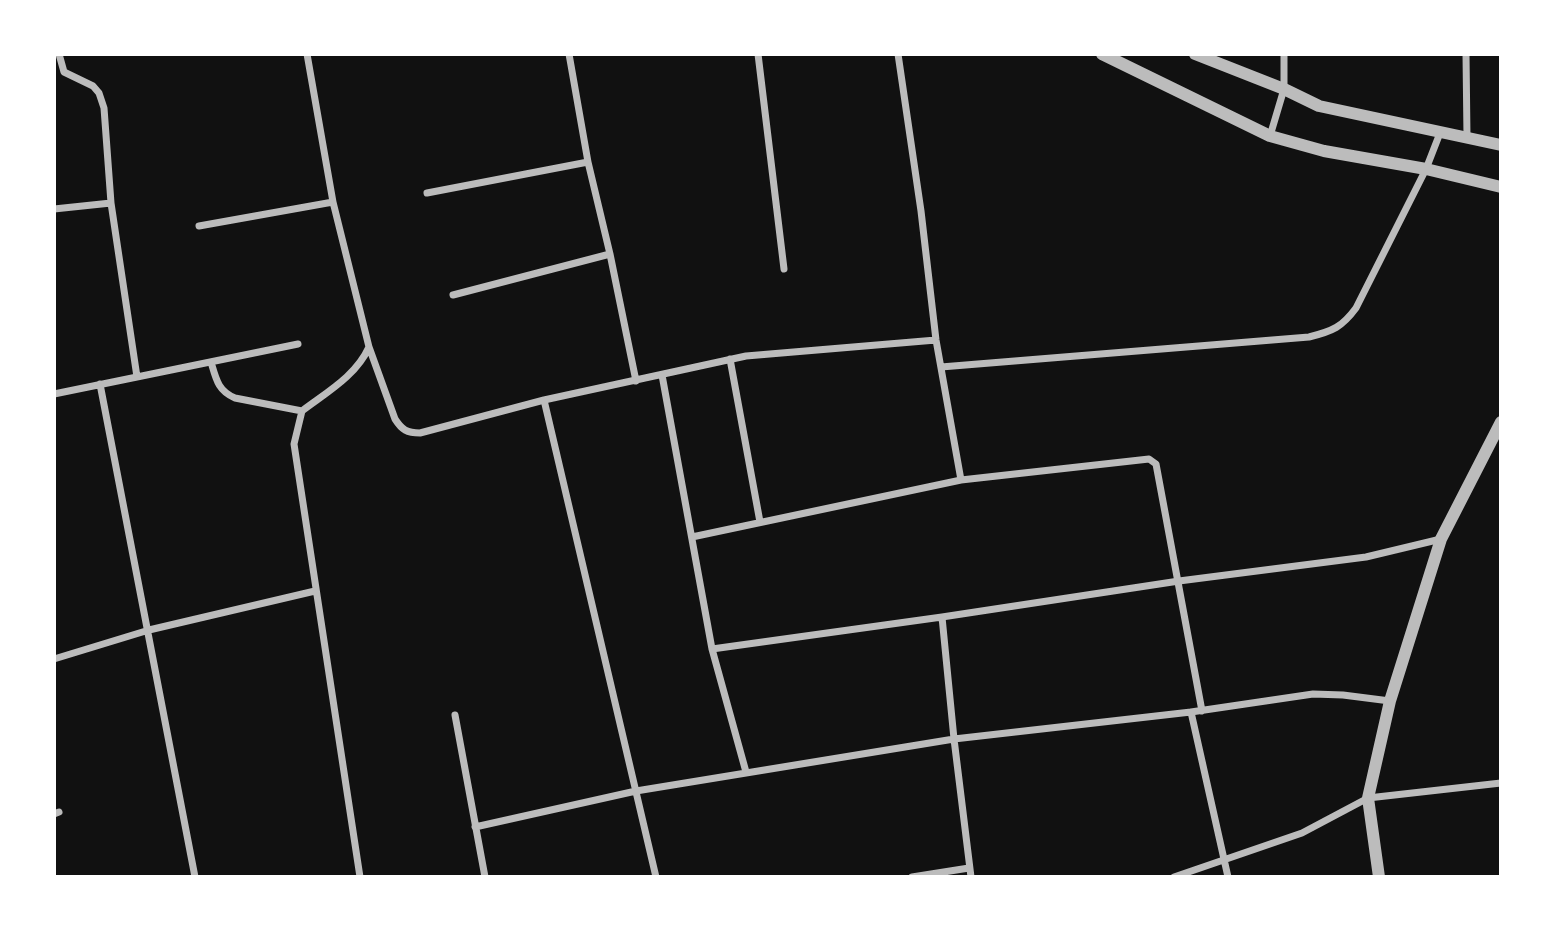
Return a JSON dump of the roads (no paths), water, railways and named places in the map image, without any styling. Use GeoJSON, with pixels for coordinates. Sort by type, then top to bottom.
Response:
{"type":"FeatureCollection","features":[{"type":"Feature","properties":{"kind":"street"},"geometry":{"type":"LineString","coordinates":[[59,54],[64,72],[93,86],[99,93],[104,108],[111,203],[137,377]]}},
{"type":"Feature","properties":{"kind":"street"},"geometry":{"type":"LineString","coordinates":[[307,54],[333,202],[369,347],[395,419],[400,428],[408,433],[420,433],[544,400],[730,359],[770,352],[936,340]]}},
{"type":"Feature","properties":{"kind":"street"},"geometry":{"type":"LineString","coordinates":[[569,54],[587,162],[610,254],[636,381]]}},
{"type":"Feature","properties":{"kind":"street"},"geometry":{"type":"LineString","coordinates":[[758,54],[784,269]]}},
{"type":"Feature","properties":{"kind":"street"},"geometry":{"type":"LineString","coordinates":[[898,54],[921,211],[936,340],[961,480]]}},
{"type":"Feature","properties":{"kind":"street"},"geometry":{"type":"LineString","coordinates":[[1102,54],[1270,136],[1324,151],[1426,169],[1501,187]]}},
{"type":"Feature","properties":{"kind":"street"},"geometry":{"type":"LineString","coordinates":[[1195,54],[1284,89],[1319,106],[1501,145]]}},
{"type":"Feature","properties":{"kind":"street"},"geometry":{"type":"LineString","coordinates":[[1270,136],[1284,89],[1284,54]]}},
{"type":"Feature","properties":{"kind":"street"},"geometry":{"type":"LineString","coordinates":[[1465,54],[1467,137]]}},
{"type":"Feature","properties":{"kind":"street"},"geometry":{"type":"LineString","coordinates":[[941,367],[1310,337],[1328,332],[1345,323],[1356,308],[1426,169],[1440,133]]}},
{"type":"Feature","properties":{"kind":"street"},"geometry":{"type":"LineString","coordinates":[[427,192],[587,162]]}},
{"type":"Feature","properties":{"kind":"street"},"geometry":{"type":"LineString","coordinates":[[199,226],[333,202]]}},
{"type":"Feature","properties":{"kind":"street"},"geometry":{"type":"LineString","coordinates":[[54,209],[111,203]]}},
{"type":"Feature","properties":{"kind":"street"},"geometry":{"type":"LineString","coordinates":[[453,295],[610,254]]}},
{"type":"Feature","properties":{"kind":"street"},"geometry":{"type":"LineString","coordinates":[[54,394],[298,344]]}},
{"type":"Feature","properties":{"kind":"street"},"geometry":{"type":"LineString","coordinates":[[360,877],[294,444],[302,411],[352,373],[362,363],[369,347]]}},
{"type":"Feature","properties":{"kind":"street"},"geometry":{"type":"LineString","coordinates":[[730,359],[760,522]]}},
{"type":"Feature","properties":{"kind":"street"},"geometry":{"type":"LineString","coordinates":[[211,362],[219,387],[226,394],[302,411]]}},
{"type":"Feature","properties":{"kind":"street"},"geometry":{"type":"LineString","coordinates":[[662,375],[712,649],[746,772]]}},
{"type":"Feature","properties":{"kind":"street"},"geometry":{"type":"LineString","coordinates":[[100,384],[195,877]]}},
{"type":"Feature","properties":{"kind":"street"},"geometry":{"type":"LineString","coordinates":[[544,400],[656,877]]}},
{"type":"Feature","properties":{"kind":"street"},"geometry":{"type":"LineString","coordinates":[[1379,877],[1368,798],[1390,701],[1441,539],[1501,422]]}},
{"type":"Feature","properties":{"kind":"street"},"geometry":{"type":"LineString","coordinates":[[692,537],[961,480],[1149,459],[1156,464],[1202,711]]}},
{"type":"Feature","properties":{"kind":"street"},"geometry":{"type":"LineString","coordinates":[[712,649],[1179,581],[1366,557],[1441,539]]}},
{"type":"Feature","properties":{"kind":"street"},"geometry":{"type":"LineString","coordinates":[[54,659],[149,630],[315,591]]}},
{"type":"Feature","properties":{"kind":"street"},"geometry":{"type":"LineString","coordinates":[[942,617],[971,877]]}},
{"type":"Feature","properties":{"kind":"street"},"geometry":{"type":"LineString","coordinates":[[475,827],[636,791],[954,739],[1202,711],[1313,694],[1390,701]]}},
{"type":"Feature","properties":{"kind":"street"},"geometry":{"type":"LineString","coordinates":[[1191,712],[1228,877]]}},
{"type":"Feature","properties":{"kind":"street"},"geometry":{"type":"LineString","coordinates":[[455,715],[485,877]]}},
{"type":"Feature","properties":{"kind":"street"},"geometry":{"type":"LineString","coordinates":[[1174,877],[1302,833],[1368,798],[1501,783]]}},
{"type":"Feature","properties":{"kind":"street"},"geometry":{"type":"LineString","coordinates":[[912,877],[970,868]]}}]}
